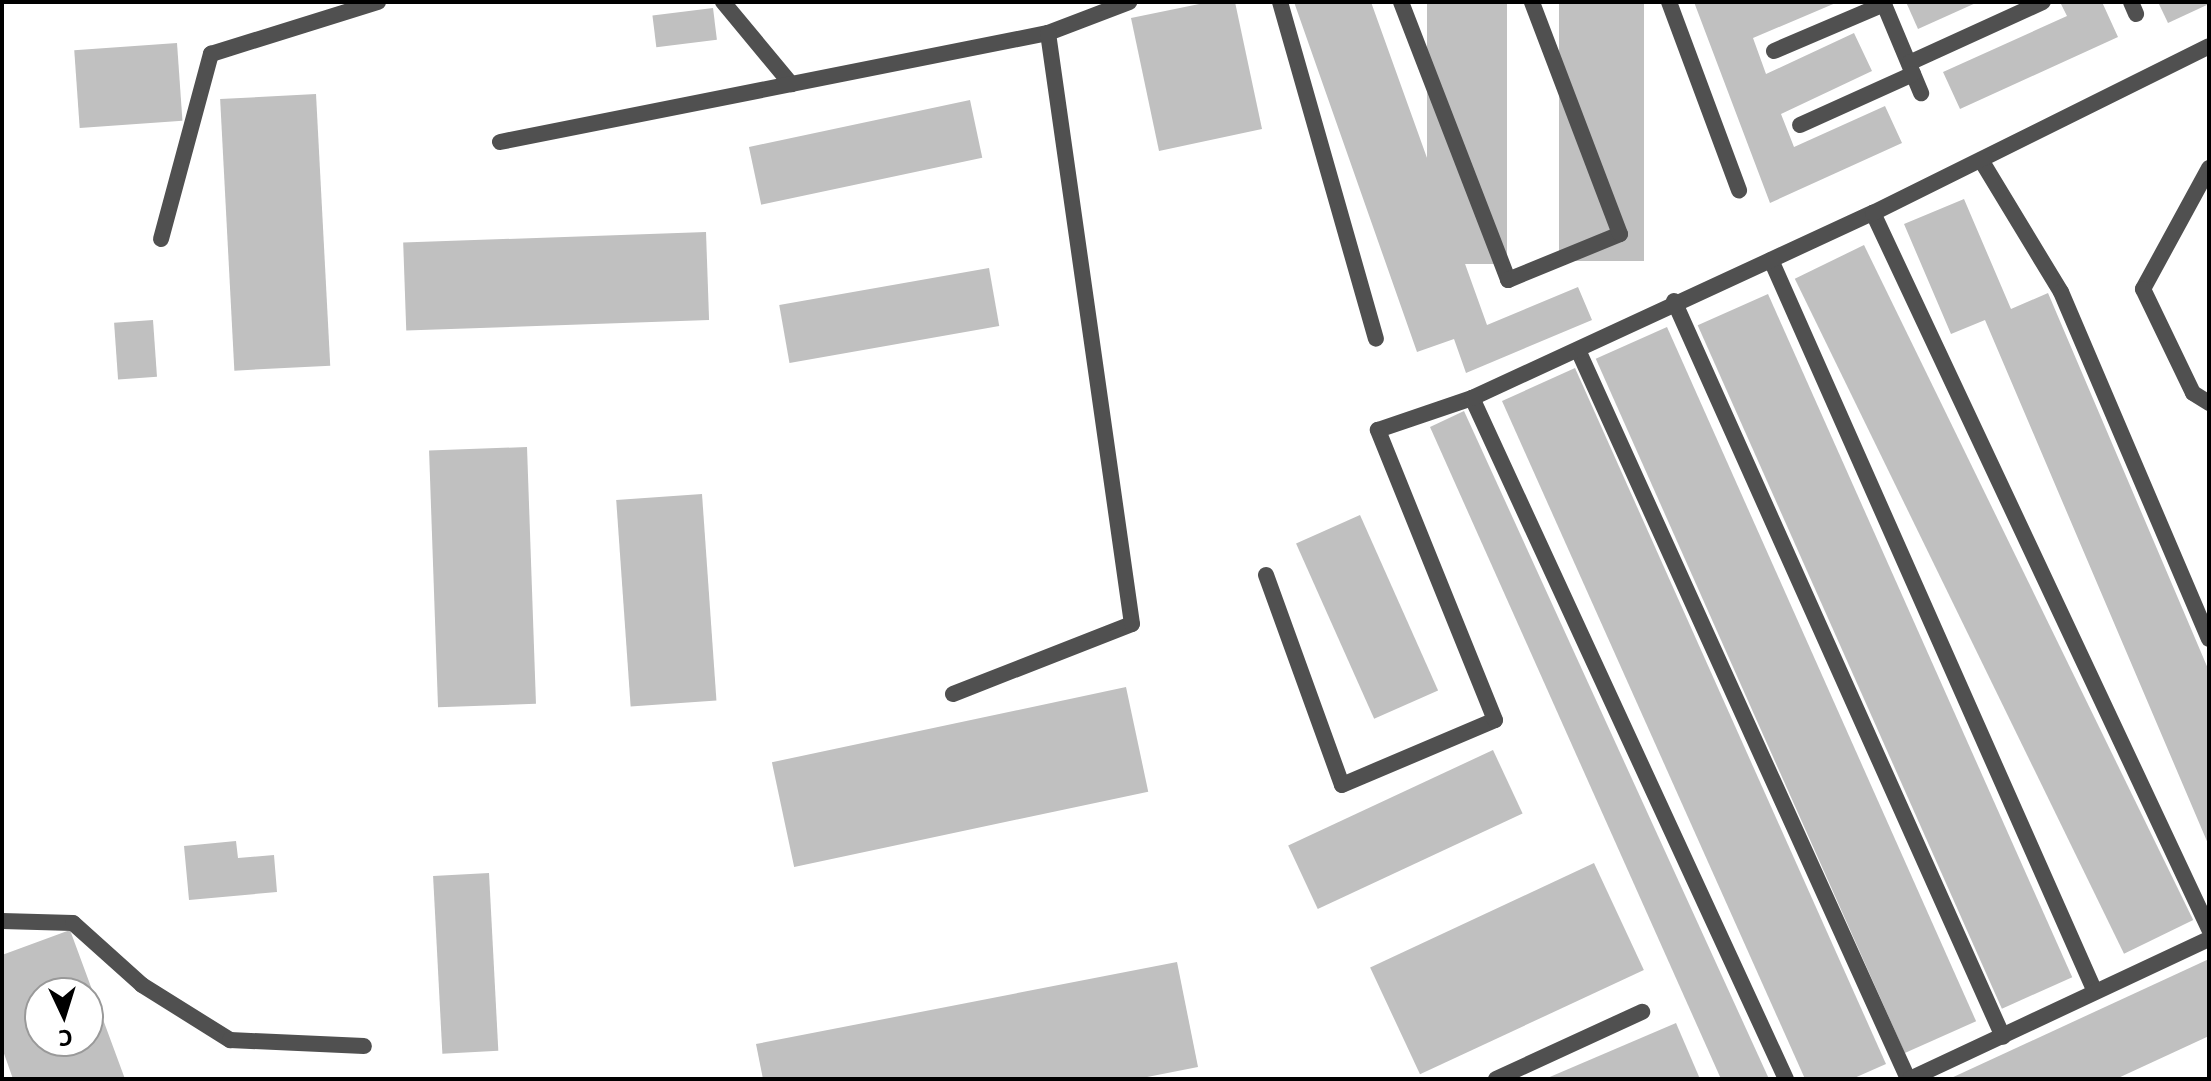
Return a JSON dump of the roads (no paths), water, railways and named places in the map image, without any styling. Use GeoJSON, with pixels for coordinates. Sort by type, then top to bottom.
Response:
{"type":"FeatureCollection","features":[{"type":"Feature","properties":{"kind":"lane"},"geometry":{"type":"LineString","coordinates":[[161,239],[211,54],[378,2]]}},
{"type":"Feature","properties":{"kind":"lane"},"geometry":{"type":"LineString","coordinates":[[723,2],[791,84]]}},
{"type":"Feature","properties":{"kind":"lane"},"geometry":{"type":"LineString","coordinates":[[500,142],[1048,33],[1129,2]]}},
{"type":"Feature","properties":{"kind":"lane"},"geometry":{"type":"LineString","coordinates":[[1280,2],[1376,339]]}},
{"type":"Feature","properties":{"kind":"lane"},"geometry":{"type":"LineString","coordinates":[[1401,2],[1508,280],[1620,234],[1532,2]]}},
{"type":"Feature","properties":{"kind":"lane"},"geometry":{"type":"LineString","coordinates":[[1669,2],[1739,190]]}},
{"type":"Feature","properties":{"kind":"lane"},"geometry":{"type":"LineString","coordinates":[[1800,125],[2043,2]]}},
{"type":"Feature","properties":{"kind":"lane"},"geometry":{"type":"LineString","coordinates":[[1774,51],[1884,3],[1921,93]]}},
{"type":"Feature","properties":{"kind":"lane"},"geometry":{"type":"LineString","coordinates":[[953,694],[1132,624],[1048,33]]}},
{"type":"Feature","properties":{"kind":"lane"},"geometry":{"type":"LineString","coordinates":[[1266,575],[1342,785],[1495,720],[1378,430],[1472,398],[1578,350],[1674,301],[1873,213],[2209,46]]}},
{"type":"Feature","properties":{"kind":"lane"},"geometry":{"type":"LineString","coordinates":[[1981,160],[2061,292],[2209,639]]}},
{"type":"Feature","properties":{"kind":"lane"},"geometry":{"type":"LineString","coordinates":[[2209,168],[2143,289],[2193,393],[2209,403]]}},
{"type":"Feature","properties":{"kind":"lane"},"geometry":{"type":"LineString","coordinates":[[1873,213],[2209,929]]}},
{"type":"Feature","properties":{"kind":"lane"},"geometry":{"type":"LineString","coordinates":[[1771,260],[2095,992]]}},
{"type":"Feature","properties":{"kind":"lane"},"geometry":{"type":"LineString","coordinates":[[1674,301],[2003,1037]]}},
{"type":"Feature","properties":{"kind":"lane"},"geometry":{"type":"LineString","coordinates":[[1578,350],[1909,1079],[2209,939]]}},
{"type":"Feature","properties":{"kind":"lane"},"geometry":{"type":"LineString","coordinates":[[1472,398],[1786,1079]]}},
{"type":"Feature","properties":{"kind":"lane"},"geometry":{"type":"LineString","coordinates":[[2,921],[73,923],[142,985],[230,1040],[364,1046]]}},
{"type":"Feature","properties":{"kind":"lane"},"geometry":{"type":"LineString","coordinates":[[1496,1079],[1642,1012]]}}]}
